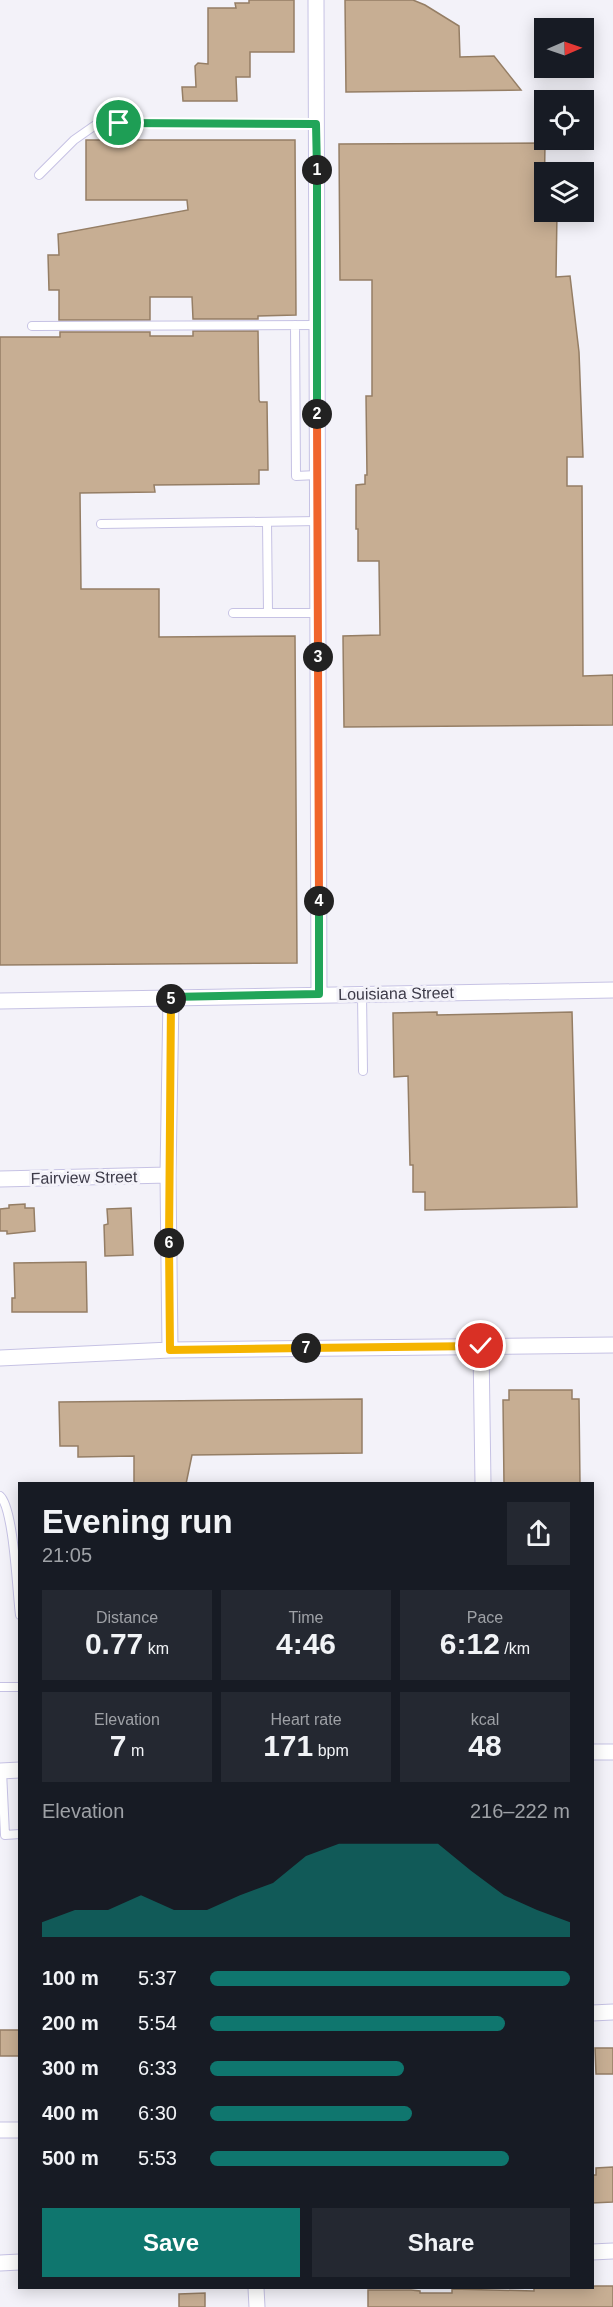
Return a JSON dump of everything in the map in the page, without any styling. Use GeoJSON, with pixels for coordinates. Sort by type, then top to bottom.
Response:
{"type":"FeatureCollection","features":[{"type":"Feature","properties":{"kind":"street"},"geometry":{"type":"LineString","coordinates":[[316,0],[319,994]]}},
{"type":"Feature","properties":{"kind":"street","name":"Louisiana Street"},"geometry":{"type":"LineString","coordinates":[[0,1001],[613,990]]}},
{"type":"Feature","properties":{"kind":"street"},"geometry":{"type":"LineString","coordinates":[[170,1350],[168,1175],[171,997]]}},
{"type":"Feature","properties":{"kind":"street","name":"Fairview Street"},"geometry":{"type":"LineString","coordinates":[[0,1179],[168,1175]]}},
{"type":"Feature","properties":{"kind":"street"},"geometry":{"type":"LineString","coordinates":[[481,1346],[483,1482]]}},
{"type":"Feature","properties":{"kind":"street"},"geometry":{"type":"LineString","coordinates":[[0,1358],[170,1350],[613,1346]]}},
{"type":"Feature","properties":{"kind":"street"},"geometry":{"type":"LineString","coordinates":[[594,1752],[613,1752]]}},
{"type":"Feature","properties":{"kind":"street"},"geometry":{"type":"LineString","coordinates":[[1,1771],[18,1770]]}},
{"type":"Feature","properties":{"kind":"street"},"geometry":{"type":"LineString","coordinates":[[594,2013],[613,2012]]}},
{"type":"Feature","properties":{"kind":"street"},"geometry":{"type":"LineString","coordinates":[[0,2130],[18,2130]]}},
{"type":"Feature","properties":{"kind":"street"},"geometry":{"type":"LineString","coordinates":[[594,2252],[613,2252]]}},
{"type":"Feature","properties":{"kind":"street"},"geometry":{"type":"LineString","coordinates":[[0,2263],[18,2262]]}},
{"type":"Feature","properties":{"kind":"street"},"geometry":{"type":"LineString","coordinates":[[256,2289],[257,2307]]}},
{"type":"Feature","properties":{"kind":"lane"},"geometry":{"type":"LineString","coordinates":[[39,175],[74,141],[94,126],[119,123],[316,124]]}},
{"type":"Feature","properties":{"kind":"lane"},"geometry":{"type":"LineString","coordinates":[[295,325],[296,476],[317,475]]}},
{"type":"Feature","properties":{"kind":"lane"},"geometry":{"type":"LineString","coordinates":[[32,326],[317,325]]}},
{"type":"Feature","properties":{"kind":"lane"},"geometry":{"type":"LineString","coordinates":[[267,522],[268,612]]}},
{"type":"Feature","properties":{"kind":"lane"},"geometry":{"type":"LineString","coordinates":[[101,524],[318,522]]}},
{"type":"Feature","properties":{"kind":"lane"},"geometry":{"type":"LineString","coordinates":[[233,613],[318,613]]}},
{"type":"Feature","properties":{"kind":"lane"},"geometry":{"type":"LineString","coordinates":[[362,994],[363,1071]]}},
{"type":"Feature","properties":{"kind":"lane"},"geometry":{"type":"LineString","coordinates":[[0,1496],[5,1501],[4,1514],[18,1602]]}},
{"type":"Feature","properties":{"kind":"lane"},"geometry":{"type":"LineString","coordinates":[[0,1687],[18,1687]]}},
{"type":"Feature","properties":{"kind":"lane"},"geometry":{"type":"LineString","coordinates":[[1,1771],[5,1835],[18,1834]]}},
{"type":"Feature","properties":{"kind":"building"},"geometry":{"type":"Polygon","coordinates":[[[249,0],[294,0],[294,52],[250,52],[250,77],[236,77],[237,101],[183,101],[182,87],[196,87],[195,66],[198,63],[208,64],[208,8],[236,8],[235,3],[249,3],[249,0]]]}},
{"type":"Feature","properties":{"kind":"building"},"geometry":{"type":"Polygon","coordinates":[[[345,0],[413,0],[425,5],[459,26],[460,57],[494,56],[521,90],[346,92],[345,0]]]}},
{"type":"Feature","properties":{"kind":"building"},"geometry":{"type":"Polygon","coordinates":[[[86,140],[295,140],[296,315],[258,316],[258,319],[193,319],[192,297],[150,297],[150,320],[59,320],[59,290],[49,290],[48,255],[59,255],[58,234],[188,210],[187,200],[86,200],[86,140]]]}},
{"type":"Feature","properties":{"kind":"building"},"geometry":{"type":"Polygon","coordinates":[[[534,143],[534,150],[545,150],[545,162],[534,162],[534,222],[557,222],[556,277],[570,276],[579,352],[583,457],[567,457],[567,486],[582,486],[583,676],[613,675],[613,725],[344,727],[343,636],[380,635],[379,561],[358,561],[358,529],[356,529],[356,485],[365,484],[365,475],[367,475],[366,396],[372,396],[372,280],[340,280],[339,144],[534,143]]]}},
{"type":"Feature","properties":{"kind":"building"},"geometry":{"type":"Polygon","coordinates":[[[193,331],[258,331],[259,400],[267,402],[268,470],[259,470],[259,484],[154,485],[155,492],[80,493],[81,589],[159,589],[159,637],[295,636],[297,963],[0,965],[0,337],[60,337],[60,332],[150,332],[150,336],[193,336],[193,331]]]}},
{"type":"Feature","properties":{"kind":"building"},"geometry":{"type":"Polygon","coordinates":[[[437,1012],[437,1015],[572,1012],[577,1207],[425,1210],[425,1192],[413,1192],[413,1165],[410,1165],[408,1076],[394,1077],[393,1013],[437,1012]]]}},
{"type":"Feature","properties":{"kind":"building"},"geometry":{"type":"Polygon","coordinates":[[[25,1204],[25,1208],[34,1208],[35,1231],[7,1234],[7,1231],[0,1231],[0,1209],[9,1208],[9,1205],[25,1204]]]}},
{"type":"Feature","properties":{"kind":"building"},"geometry":{"type":"Polygon","coordinates":[[[131,1208],[133,1255],[105,1256],[104,1225],[108,1224],[107,1209],[131,1208]]]}},
{"type":"Feature","properties":{"kind":"building"},"geometry":{"type":"Polygon","coordinates":[[[86,1262],[87,1312],[12,1312],[12,1298],[15,1298],[14,1263],[86,1262]]]}},
{"type":"Feature","properties":{"kind":"building"},"geometry":{"type":"Polygon","coordinates":[[[509,1390],[572,1390],[572,1399],[579,1399],[580,1482],[504,1482],[503,1400],[509,1400],[509,1390]]]}},
{"type":"Feature","properties":{"kind":"building"},"geometry":{"type":"Polygon","coordinates":[[[362,1399],[362,1453],[192,1455],[186,1482],[134,1482],[134,1456],[78,1457],[78,1446],[60,1446],[59,1402],[362,1399]]]}},
{"type":"Feature","properties":{"kind":"building"},"geometry":{"type":"Polygon","coordinates":[[[0,2030],[18,2030],[18,2056],[0,2056],[0,2030]]]}},
{"type":"Feature","properties":{"kind":"building"},"geometry":{"type":"Polygon","coordinates":[[[595,2048],[613,2048],[613,2074],[596,2074],[595,2048]]]}},
{"type":"Feature","properties":{"kind":"building"},"geometry":{"type":"Polygon","coordinates":[[[613,2167],[613,2202],[594,2203],[596,2168],[613,2167]]]}},
{"type":"Feature","properties":{"kind":"building"},"geometry":{"type":"Polygon","coordinates":[[[594,2286],[613,2286],[613,2307],[368,2307],[368,2290],[452,2293],[452,2289],[534,2291],[534,2289],[594,2289],[594,2286]]]}},
{"type":"Feature","properties":{"kind":"building"},"geometry":{"type":"Polygon","coordinates":[[[205,2293],[205,2307],[179,2307],[179,2294],[205,2293]]]}},
{"type":"Feature","properties":{"kind":"route"},"geometry":{"type":"LineString","coordinates":[[119,123],[316,124],[319,994],[171,997],[168,1175],[170,1350],[481,1346]]}}]}
